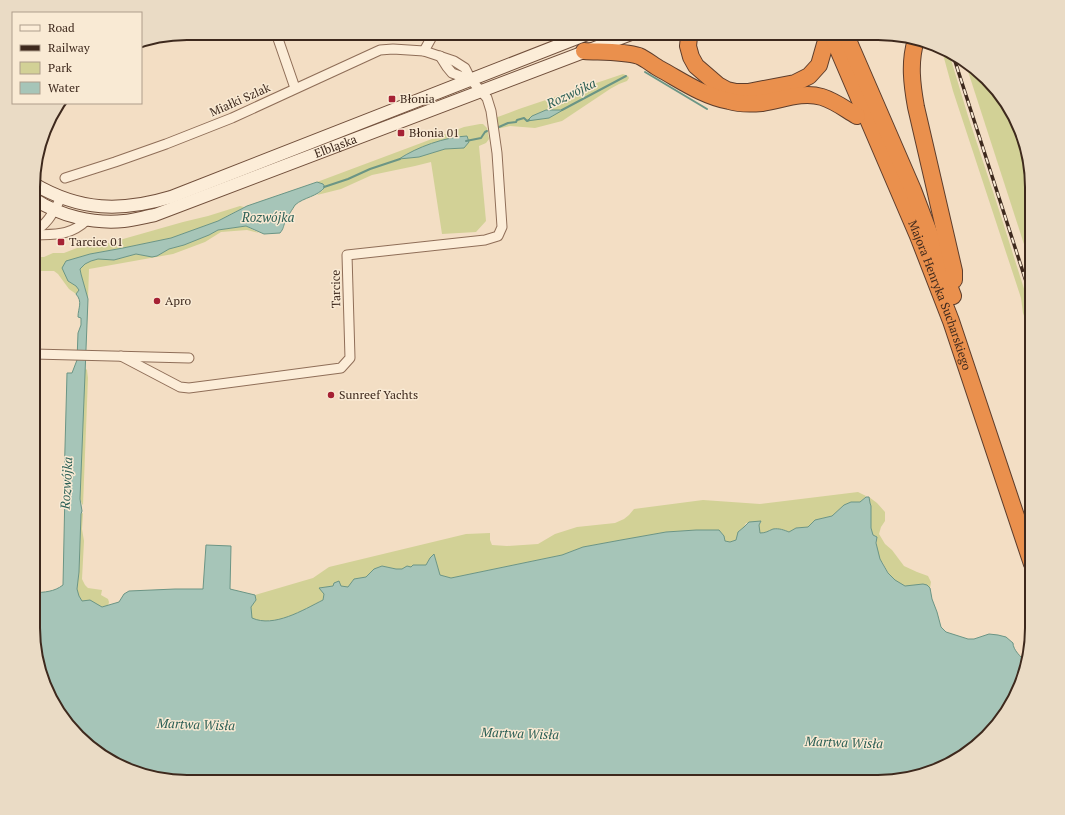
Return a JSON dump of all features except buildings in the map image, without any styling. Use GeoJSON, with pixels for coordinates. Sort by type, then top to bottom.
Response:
{"type":"FeatureCollection","features":[{"type":"Feature","properties":{"kind":"highway"},"geometry":{"type":"LineString","coordinates":[[689,40],[688,46],[691,57],[696,66],[718,85],[727,90],[748,92],[795,83],[809,76],[818,65],[824,40]]}},
{"type":"Feature","properties":{"kind":"highway"},"geometry":{"type":"LineString","coordinates":[[826,40],[899,216],[918,236]]}},
{"type":"Feature","properties":{"kind":"highway","name":"Majora Henryka Sucharskiego"},"geometry":{"type":"LineString","coordinates":[[826,40],[918,236],[1018,508],[1025,522]]}},
{"type":"Feature","properties":{"kind":"highway","name":"Majora Henryka Sucharskiego"},"geometry":{"type":"LineString","coordinates":[[848,40],[913,190],[955,302],[1018,508],[1025,536]]}},
{"type":"Feature","properties":{"kind":"highway"},"geometry":{"type":"LineString","coordinates":[[915,45],[911,70],[913,90],[954,271],[955,302]]}},
{"type":"Feature","properties":{"kind":"highway"},"geometry":{"type":"LineString","coordinates":[[584,52],[625,53],[639,56],[697,90],[714,98],[730,102],[747,104],[762,103],[809,94],[821,96],[834,101],[857,116]]}},
{"type":"Feature","properties":{"kind":"main road","name":"Elbląska"},"geometry":{"type":"LineString","coordinates":[[40,188],[61,198],[84,204],[107,207],[152,203],[171,197],[572,40]]}},
{"type":"Feature","properties":{"kind":"main road","name":"Elbląska"},"geometry":{"type":"LineString","coordinates":[[40,202],[55,210],[87,220],[123,221],[155,215],[616,40]]}},
{"type":"Feature","properties":{"kind":"street"},"geometry":{"type":"LineString","coordinates":[[278,40],[294,88]]}},
{"type":"Feature","properties":{"kind":"street"},"geometry":{"type":"LineString","coordinates":[[424,51],[430,40]]}},
{"type":"Feature","properties":{"kind":"street","name":"Miałki Szlak"},"geometry":{"type":"LineString","coordinates":[[65,178],[166,144],[232,118],[294,88],[380,50],[393,48],[424,51],[454,61],[465,68],[471,80],[481,91]]}},
{"type":"Feature","properties":{"kind":"street"},"geometry":{"type":"LineString","coordinates":[[440,56],[452,73],[442,91]]}},
{"type":"Feature","properties":{"kind":"street","name":"Miałki Szlak"},"geometry":{"type":"LineString","coordinates":[[452,73],[471,80]]}},
{"type":"Feature","properties":{"kind":"street","name":"Tarcice"},"geometry":{"type":"LineString","coordinates":[[121,356],[180,387],[189,388],[341,368],[350,358],[347,255],[485,240],[498,236],[502,227],[497,153],[488,100],[481,91]]}},
{"type":"Feature","properties":{"kind":"street"},"geometry":{"type":"LineString","coordinates":[[40,228],[47,222],[61,198]]}},
{"type":"Feature","properties":{"kind":"street"},"geometry":{"type":"LineString","coordinates":[[40,235],[60,234],[70,231],[87,220]]}},
{"type":"Feature","properties":{"kind":"street","name":"Tarcice"},"geometry":{"type":"LineString","coordinates":[[40,354],[188,358]]}},
{"type":"Feature","properties":{"kind":"green space"},"geometry":{"type":"Polygon","coordinates":[[[943,55],[951,59],[1025,292],[1025,319],[1021,298],[953,91],[943,55]]]}},
{"type":"Feature","properties":{"kind":"green space"},"geometry":{"type":"Polygon","coordinates":[[[968,71],[989,90],[1000,105],[1010,122],[1020,149],[1025,177],[1025,247],[968,71]]]}},
{"type":"Feature","properties":{"kind":"green space"},"geometry":{"type":"Polygon","coordinates":[[[623,74],[629,78],[627,81],[610,89],[562,121],[535,128],[510,126],[497,129],[495,118],[623,74]],[[546,110],[532,116],[528,120],[549,118],[562,110],[546,110]]]}},
{"type":"Feature","properties":{"kind":"green space"},"geometry":{"type":"Polygon","coordinates":[[[483,124],[487,128],[489,139],[486,143],[479,146],[486,221],[476,232],[442,234],[431,162],[372,175],[341,189],[317,195],[323,190],[323,184],[317,182],[464,127],[483,124]],[[467,136],[450,139],[410,152],[400,159],[419,157],[445,149],[464,148],[468,142],[467,136]]]}},
{"type":"Feature","properties":{"kind":"green space"},"geometry":{"type":"Polygon","coordinates":[[[240,206],[244,207],[218,221],[171,238],[90,254],[67,261],[68,281],[79,290],[76,294],[69,289],[54,271],[40,271],[40,257],[53,253],[64,253],[77,248],[109,243],[240,206]]]}},
{"type":"Feature","properties":{"kind":"green space"},"geometry":{"type":"Polygon","coordinates":[[[246,226],[259,233],[247,230],[221,232],[205,242],[173,254],[89,269],[88,299],[80,269],[91,261],[98,259],[114,260],[136,254],[152,257],[157,256],[169,249],[184,245],[218,230],[246,226]]]}},
{"type":"Feature","properties":{"kind":"green space"},"geometry":{"type":"Polygon","coordinates":[[[85,368],[87,370],[88,378],[83,505],[80,499],[85,368]]]}},
{"type":"Feature","properties":{"kind":"green space"},"geometry":{"type":"Polygon","coordinates":[[[858,492],[866,496],[860,503],[851,502],[844,505],[832,516],[815,520],[808,527],[796,528],[789,532],[781,529],[773,529],[760,533],[759,525],[761,522],[746,523],[738,532],[736,540],[730,542],[725,541],[724,536],[719,530],[666,532],[583,547],[562,555],[451,578],[440,575],[434,554],[426,565],[413,565],[402,569],[382,566],[374,569],[366,577],[354,579],[348,587],[333,586],[320,588],[324,594],[323,600],[297,613],[269,621],[260,621],[251,618],[251,607],[256,600],[255,595],[313,578],[329,567],[466,534],[490,533],[492,545],[507,546],[538,544],[555,534],[577,527],[615,523],[624,519],[634,509],[703,500],[760,504],[858,492]]]}},
{"type":"Feature","properties":{"kind":"green space"},"geometry":{"type":"Polygon","coordinates":[[[869,497],[885,512],[885,521],[879,534],[885,544],[892,550],[904,566],[928,576],[931,582],[930,588],[925,585],[907,586],[895,581],[879,559],[877,537],[873,535],[871,528],[871,506],[869,497]]]}},
{"type":"Feature","properties":{"kind":"green space"},"geometry":{"type":"Polygon","coordinates":[[[83,513],[82,529],[84,541],[82,579],[88,588],[102,590],[101,595],[108,599],[108,606],[101,607],[90,601],[82,601],[77,589],[81,514],[83,513]]]}},
{"type":"Feature","properties":{"kind":"water"},"geometry":{"type":"Polygon","coordinates":[[[546,110],[563,110],[549,118],[527,121],[532,116],[546,110]]]}},
{"type":"Feature","properties":{"kind":"water"},"geometry":{"type":"Polygon","coordinates":[[[467,136],[469,142],[464,148],[445,149],[419,157],[399,159],[414,150],[432,143],[450,138],[467,136]]]}},
{"type":"Feature","properties":{"kind":"water","name":"Martwa Wisła"},"geometry":{"type":"Polygon","coordinates":[[[317,182],[323,184],[325,187],[318,193],[295,205],[286,219],[280,233],[264,234],[246,226],[218,230],[184,245],[169,249],[157,256],[152,257],[136,254],[114,260],[98,259],[85,264],[80,269],[88,299],[80,499],[82,511],[77,589],[82,601],[90,600],[102,607],[119,602],[124,594],[129,591],[203,589],[206,545],[231,546],[230,589],[255,595],[256,600],[251,607],[252,618],[261,621],[270,621],[298,613],[323,600],[324,594],[319,588],[333,586],[334,583],[339,581],[341,586],[348,587],[354,579],[366,577],[374,569],[382,566],[402,569],[413,565],[426,565],[434,554],[440,575],[451,578],[562,555],[583,547],[666,532],[719,530],[724,536],[725,541],[730,542],[736,540],[738,532],[749,522],[761,521],[759,525],[760,533],[773,529],[781,529],[789,532],[796,528],[808,527],[815,520],[832,516],[844,505],[851,502],[860,502],[866,497],[869,497],[871,506],[871,528],[873,535],[877,537],[876,543],[880,559],[888,573],[895,580],[905,586],[923,584],[930,588],[941,627],[946,632],[968,639],[974,639],[989,634],[1006,637],[1013,643],[1013,646],[1022,658],[1014,684],[1000,710],[989,725],[975,739],[952,755],[934,764],[916,770],[888,775],[177,775],[149,770],[131,764],[105,750],[90,739],[76,725],[60,702],[51,684],[45,666],[40,638],[40,592],[53,590],[63,585],[67,373],[72,373],[77,360],[78,333],[81,325],[81,318],[78,317],[80,302],[76,294],[79,290],[68,281],[62,268],[66,261],[90,254],[171,238],[218,221],[247,206],[317,182]]]}},
{"type":"Feature","properties":{"kind":"waterway"},"geometry":{"type":"LineString","coordinates":[[645,72],[707,109]]}},
{"type":"Feature","properties":{"kind":"waterway","name":"Rozwójka"},"geometry":{"type":"LineString","coordinates":[[562,110],[626,76]]}},
{"type":"Feature","properties":{"kind":"waterway","name":"Rozwójka"},"geometry":{"type":"LineString","coordinates":[[499,127],[524,118],[527,121],[529,120]]}},
{"type":"Feature","properties":{"kind":"waterway","name":"Rozwójka"},"geometry":{"type":"LineString","coordinates":[[466,141],[481,138],[487,131]]}},
{"type":"Feature","properties":{"kind":"waterway","name":"Rozwójka"},"geometry":{"type":"LineString","coordinates":[[324,187],[400,159]]}},
{"type":"Feature","properties":{"kind":"railway"},"geometry":{"type":"LineString","coordinates":[[955,62],[1025,278]]}},
{"type":"Feature","properties":{"kind":"place","name":"Błonia"},"geometry":{"type":"Point","coordinates":[392,99]}},
{"type":"Feature","properties":{"kind":"place","name":"Błonia 01"},"geometry":{"type":"Point","coordinates":[401,133]}},
{"type":"Feature","properties":{"kind":"place","name":"Tarcice 01"},"geometry":{"type":"Point","coordinates":[61,242]}},
{"type":"Feature","properties":{"kind":"place","name":"Apro"},"geometry":{"type":"Point","coordinates":[157,301]}},
{"type":"Feature","properties":{"kind":"place","name":"Sunreef Yachts"},"geometry":{"type":"Point","coordinates":[331,395]}}]}
